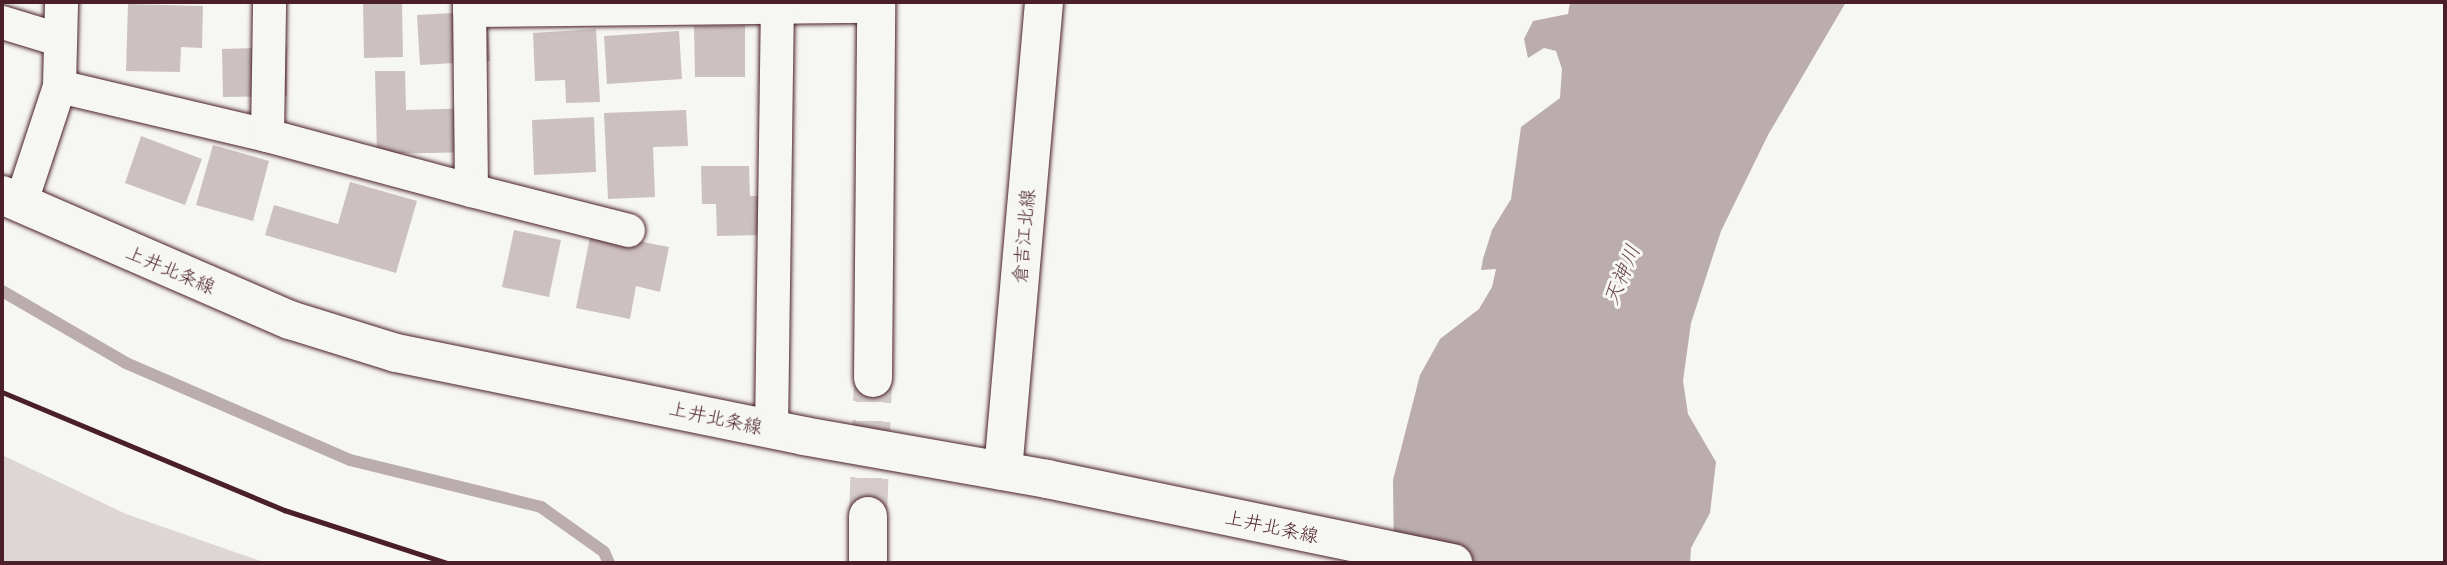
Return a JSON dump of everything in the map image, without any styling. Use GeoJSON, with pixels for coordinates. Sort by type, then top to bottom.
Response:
{"type":"FeatureCollection","features":[{"type":"Feature","properties":{"kind":"main road","name":"倉吉江北線"},"geometry":{"type":"LineString","coordinates":[[1003,471],[1044,2]]}},
{"type":"Feature","properties":{"kind":"main road"},"geometry":{"type":"LineString","coordinates":[[873,378],[876,4]]}},
{"type":"Feature","properties":{"kind":"main road","name":"上井北条線"},"geometry":{"type":"LineString","coordinates":[[11,199],[290,320],[396,353],[771,429],[1047,479],[1453,563]]}},
{"type":"Feature","properties":{"kind":"main road"},"geometry":{"type":"LineString","coordinates":[[868,516],[868,563]]}},
{"type":"Feature","properties":{"kind":"street"},"geometry":{"type":"LineString","coordinates":[[11,199],[59,86],[58,39],[61,2]]}},
{"type":"Feature","properties":{"kind":"street"},"geometry":{"type":"LineString","coordinates":[[267,135],[270,2]]}},
{"type":"Feature","properties":{"kind":"street"},"geometry":{"type":"LineString","coordinates":[[471,190],[469,6],[876,4]]}},
{"type":"Feature","properties":{"kind":"street"},"geometry":{"type":"LineString","coordinates":[[771,429],[777,5]]}},
{"type":"Feature","properties":{"kind":"street"},"geometry":{"type":"LineString","coordinates":[[2,22],[58,39]]}},
{"type":"Feature","properties":{"kind":"street"},"geometry":{"type":"LineString","coordinates":[[59,86],[267,135],[628,230]]}},
{"type":"Feature","properties":{"kind":"shaded area"},"geometry":{"type":"Polygon","coordinates":[[[2,455],[126,514],[266,563],[2,563],[2,455]]]}},
{"type":"Feature","properties":{"kind":"water","name":"天神川"},"geometry":{"type":"Polygon","coordinates":[[[1570,2],[1846,2],[1768,135],[1721,231],[1691,323],[1683,381],[1688,414],[1716,462],[1710,513],[1691,548],[1690,563],[1394,563],[1393,480],[1420,375],[1440,339],[1479,309],[1492,287],[1496,269],[1481,270],[1492,230],[1511,199],[1521,127],[1560,98],[1562,69],[1556,51],[1544,48],[1528,58],[1524,39],[1533,21],[1568,14],[1570,2]]]}},
{"type":"Feature","properties":{"kind":"building"},"geometry":{"type":"Polygon","coordinates":[[[363,2],[402,2],[403,57],[364,58],[363,2]]]}},
{"type":"Feature","properties":{"kind":"building"},"geometry":{"type":"Polygon","coordinates":[[[128,4],[203,6],[202,48],[181,47],[180,72],[126,71],[128,4]]]}},
{"type":"Feature","properties":{"kind":"building"},"geometry":{"type":"Polygon","coordinates":[[[487,11],[490,61],[420,65],[417,15],[487,11]]]}},
{"type":"Feature","properties":{"kind":"building"},"geometry":{"type":"Polygon","coordinates":[[[745,25],[745,77],[695,77],[694,26],[745,25]]]}},
{"type":"Feature","properties":{"kind":"building"},"geometry":{"type":"Polygon","coordinates":[[[596,29],[600,102],[566,103],[565,80],[535,81],[533,33],[596,29]]]}},
{"type":"Feature","properties":{"kind":"building"},"geometry":{"type":"Polygon","coordinates":[[[679,31],[682,79],[607,84],[604,36],[679,31]]]}},
{"type":"Feature","properties":{"kind":"building"},"geometry":{"type":"Polygon","coordinates":[[[287,47],[287,96],[223,97],[222,49],[287,47]]]}},
{"type":"Feature","properties":{"kind":"building"},"geometry":{"type":"Polygon","coordinates":[[[375,71],[405,71],[406,110],[480,108],[480,152],[377,154],[375,71]]]}},
{"type":"Feature","properties":{"kind":"building"},"geometry":{"type":"Polygon","coordinates":[[[686,110],[688,146],[653,147],[655,197],[608,199],[604,113],[686,110]]]}},
{"type":"Feature","properties":{"kind":"building"},"geometry":{"type":"Polygon","coordinates":[[[594,117],[596,172],[534,175],[532,120],[594,117]]]}},
{"type":"Feature","properties":{"kind":"building"},"geometry":{"type":"Polygon","coordinates":[[[141,136],[202,159],[185,205],[125,183],[141,136]]]}},
{"type":"Feature","properties":{"kind":"building"},"geometry":{"type":"Polygon","coordinates":[[[213,145],[269,161],[253,221],[196,205],[213,145]]]}},
{"type":"Feature","properties":{"kind":"building"},"geometry":{"type":"Polygon","coordinates":[[[701,166],[749,166],[750,196],[760,196],[762,235],[717,236],[716,204],[702,204],[701,166]]]}},
{"type":"Feature","properties":{"kind":"building"},"geometry":{"type":"Polygon","coordinates":[[[350,182],[417,201],[396,273],[265,235],[274,205],[338,224],[350,182]]]}},
{"type":"Feature","properties":{"kind":"building"},"geometry":{"type":"Polygon","coordinates":[[[514,230],[561,240],[549,297],[502,287],[514,230]]]}},
{"type":"Feature","properties":{"kind":"building"},"geometry":{"type":"Polygon","coordinates":[[[591,232],[669,247],[660,292],[636,286],[630,319],[576,308],[591,232]]]}},
{"type":"Feature","properties":{"kind":"waterway"},"geometry":{"type":"LineString","coordinates":[[2,291],[126,363],[350,460],[541,507],[604,552],[609,563]]}},
{"type":"Feature","properties":{"kind":"tunnel"},"geometry":{"type":"LineString","coordinates":[[868,516],[873,378]]}},
{"type":"Feature","properties":{"kind":"railway"},"geometry":{"type":"LineString","coordinates":[[2,392],[284,510],[447,563]]}}]}
